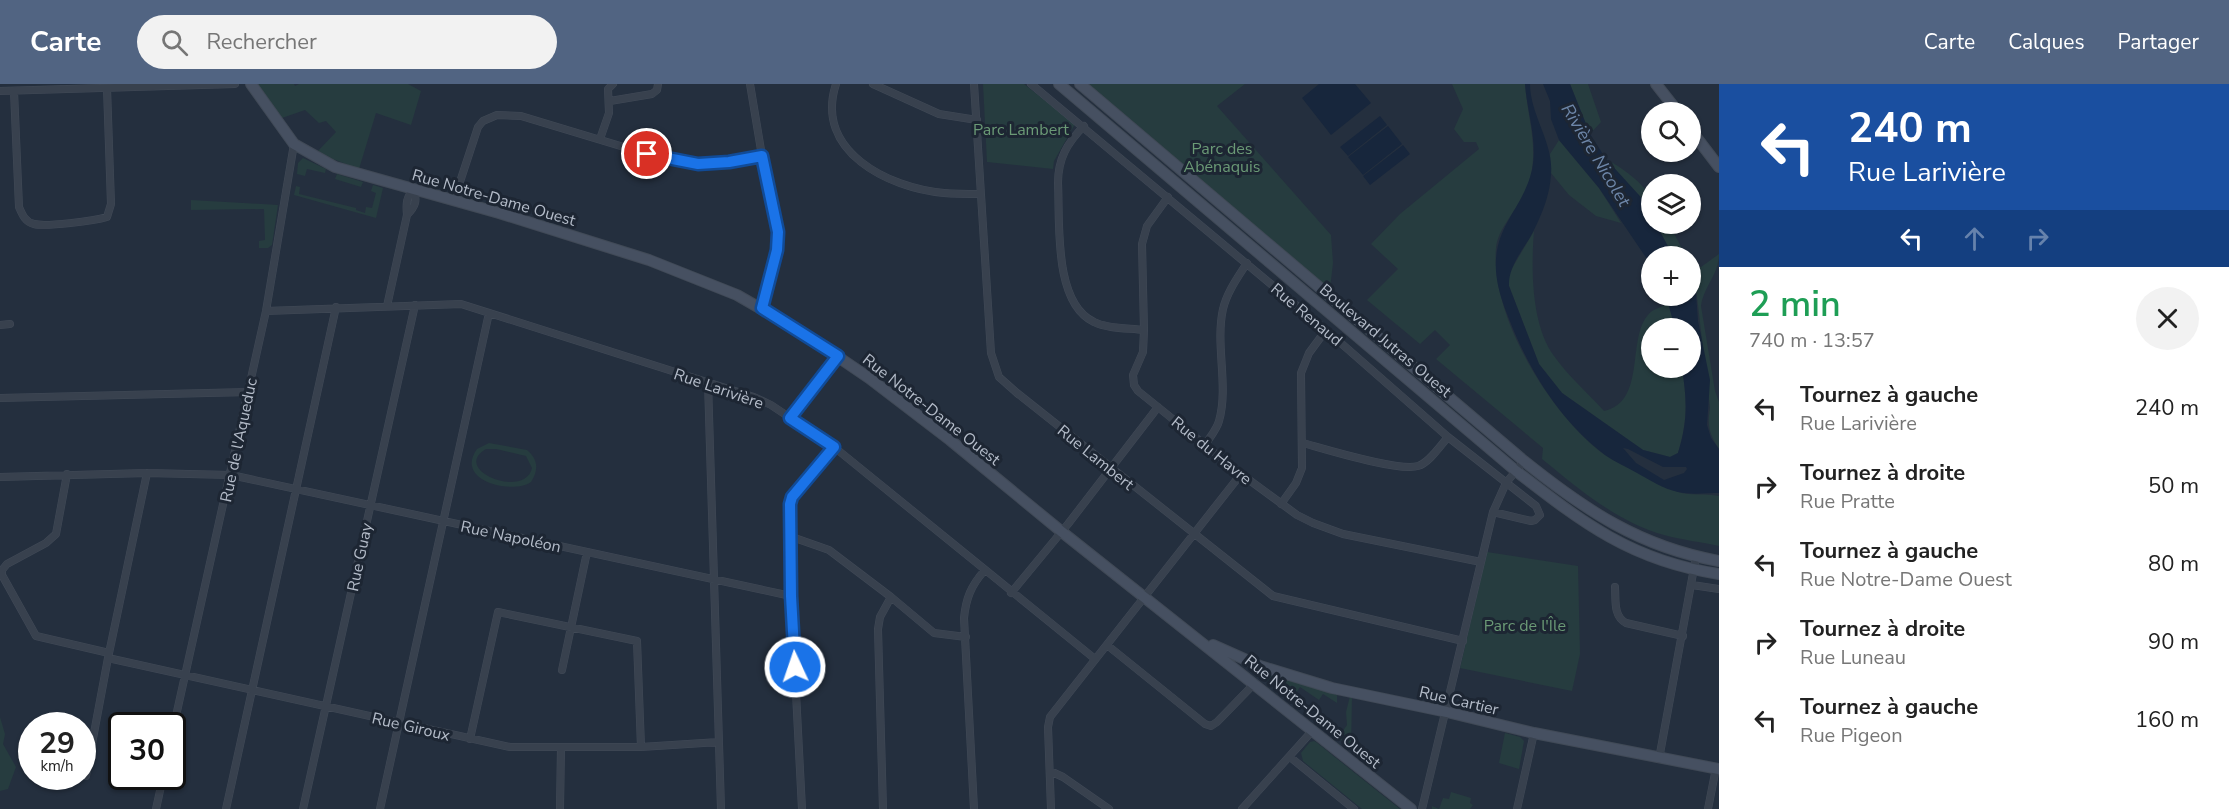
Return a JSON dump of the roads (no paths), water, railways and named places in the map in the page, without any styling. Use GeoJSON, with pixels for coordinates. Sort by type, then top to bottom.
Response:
{"type":"FeatureCollection","features":[{"type":"Feature","properties":{"kind":"street"},"geometry":{"type":"LineString","coordinates":[[0,91],[235,84]]}},
{"type":"Feature","properties":{"kind":"street","name":"Rue Notre-Dame Ouest"},"geometry":{"type":"LineString","coordinates":[[250,84],[294,144],[335,167],[454,200],[649,260],[704,280],[762,308],[838,356],[950,440],[1062,532],[1411,809]]}},
{"type":"Feature","properties":{"kind":"street"},"geometry":{"type":"LineString","coordinates":[[600,139],[609,113],[608,89],[613,84]]}},
{"type":"Feature","properties":{"kind":"street"},"geometry":{"type":"LineString","coordinates":[[610,101],[652,94],[657,90],[658,84]]}},
{"type":"Feature","properties":{"kind":"street"},"geometry":{"type":"LineString","coordinates":[[750,84],[778,232],[777,250],[762,308]]}},
{"type":"Feature","properties":{"kind":"street"},"geometry":{"type":"LineString","coordinates":[[836,84],[832,99],[832,117],[844,145],[856,160],[876,172],[922,189],[944,193],[981,194]]}},
{"type":"Feature","properties":{"kind":"street"},"geometry":{"type":"LineString","coordinates":[[873,84],[939,114],[976,120]]}},
{"type":"Feature","properties":{"kind":"street","name":"Rue Lambert"},"geometry":{"type":"LineString","coordinates":[[974,84],[991,352],[996,371],[1017,393],[1273,596],[1463,641]]}},
{"type":"Feature","properties":{"kind":"street","name":"Rue Renaud"},"geometry":{"type":"LineString","coordinates":[[1031,84],[1168,196],[1448,437],[1536,506],[1540,515],[1531,521],[1493,512]]}},
{"type":"Feature","properties":{"kind":"street","name":"Boulevard Jutras Ouest"},"geometry":{"type":"LineString","coordinates":[[1059,84],[1516,471],[1568,512],[1606,537],[1657,560],[1719,574]]}},
{"type":"Feature","properties":{"kind":"street","name":"Boulevard Jutras Ouest"},"geometry":{"type":"LineString","coordinates":[[1080,84],[1524,461],[1579,504],[1614,525],[1655,544],[1696,557],[1719,561]]}},
{"type":"Feature","properties":{"kind":"street"},"geometry":{"type":"LineString","coordinates":[[1656,84],[1670,102]]}},
{"type":"Feature","properties":{"kind":"street"},"geometry":{"type":"LineString","coordinates":[[14,91],[19,207],[24,219],[34,224],[94,221],[107,217],[111,204],[107,88]]}},
{"type":"Feature","properties":{"kind":"street"},"geometry":{"type":"LineString","coordinates":[[454,200],[478,127],[489,117],[496,115],[521,116],[684,163],[729,162],[762,156]]}},
{"type":"Feature","properties":{"kind":"street"},"geometry":{"type":"LineString","coordinates":[[1084,126],[1066,146],[1059,167],[1064,280],[1078,310],[1088,319],[1102,325],[1144,330]]}},
{"type":"Feature","properties":{"kind":"street"},"geometry":{"type":"LineString","coordinates":[[1701,143],[1719,167]]}},
{"type":"Feature","properties":{"kind":"street","name":"Rue de l'Aqueduc"},"geometry":{"type":"LineString","coordinates":[[177,712],[266,311],[294,144]]}},
{"type":"Feature","properties":{"kind":"street"},"geometry":{"type":"LineString","coordinates":[[387,306],[407,215],[406,204],[414,189]]}},
{"type":"Feature","properties":{"kind":"street","name":"Rue du Havre"},"geometry":{"type":"LineString","coordinates":[[1168,196],[1148,226],[1142,244],[1143,352],[1134,375],[1134,385],[1241,474],[1281,504],[1313,523],[1343,534],[1481,562]]}},
{"type":"Feature","properties":{"kind":"street"},"geometry":{"type":"LineString","coordinates":[[1205,445],[1219,423],[1222,409],[1220,338],[1223,307],[1247,263]]}},
{"type":"Feature","properties":{"kind":"street","name":"Rue Larivière"},"geometry":{"type":"LineString","coordinates":[[266,311],[461,304],[754,398],[834,447],[1095,659]]}},
{"type":"Feature","properties":{"kind":"street","name":"Rue Guay"},"geometry":{"type":"LineString","coordinates":[[303,809],[415,305]]}},
{"type":"Feature","properties":{"kind":"street"},"geometry":{"type":"LineString","coordinates":[[226,809],[336,307]]}},
{"type":"Feature","properties":{"kind":"street"},"geometry":{"type":"LineString","coordinates":[[380,809],[489,313]]}},
{"type":"Feature","properties":{"kind":"street"},"geometry":{"type":"LineString","coordinates":[[0,325],[10,324]]}},
{"type":"Feature","properties":{"kind":"street"},"geometry":{"type":"LineString","coordinates":[[1281,504],[1300,476],[1303,443],[1300,419],[1301,373],[1309,353],[1326,330]]}},
{"type":"Feature","properties":{"kind":"street"},"geometry":{"type":"LineString","coordinates":[[790,418],[838,356]]}},
{"type":"Feature","properties":{"kind":"street"},"geometry":{"type":"LineString","coordinates":[[708,382],[721,809]]}},
{"type":"Feature","properties":{"kind":"street"},"geometry":{"type":"LineString","coordinates":[[0,398],[249,392]]}},
{"type":"Feature","properties":{"kind":"street"},"geometry":{"type":"LineString","coordinates":[[1011,593],[1062,532],[1158,407]]}},
{"type":"Feature","properties":{"kind":"street"},"geometry":{"type":"LineString","coordinates":[[1303,443],[1354,457],[1408,468],[1426,462],[1448,437]]}},
{"type":"Feature","properties":{"kind":"street"},"geometry":{"type":"LineString","coordinates":[[802,809],[791,596],[790,504],[792,497],[834,447]]}},
{"type":"Feature","properties":{"kind":"street"},"geometry":{"type":"LineString","coordinates":[[1422,809],[1493,512],[1506,483],[1524,461]]}},
{"type":"Feature","properties":{"kind":"street"},"geometry":{"type":"LineString","coordinates":[[96,723],[147,473]]}},
{"type":"Feature","properties":{"kind":"street","name":"Rue Napoléon"},"geometry":{"type":"LineString","coordinates":[[0,477],[147,473],[231,475],[791,596]]}},
{"type":"Feature","properties":{"kind":"street","name":"Rue Giroux"},"geometry":{"type":"LineString","coordinates":[[67,474],[56,534],[46,543],[7,564],[2,570],[4,581],[36,636],[252,690],[510,747],[641,747],[719,742]]}},
{"type":"Feature","properties":{"kind":"street"},"geometry":{"type":"LineString","coordinates":[[1051,809],[1048,727],[1050,717],[1241,474]]}},
{"type":"Feature","properties":{"kind":"street"},"geometry":{"type":"LineString","coordinates":[[792,537],[829,550],[934,633],[966,637]]}},
{"type":"Feature","properties":{"kind":"street"},"geometry":{"type":"LineString","coordinates":[[562,670],[587,552]]}},
{"type":"Feature","properties":{"kind":"street"},"geometry":{"type":"LineString","coordinates":[[1659,759],[1696,557]]}},
{"type":"Feature","properties":{"kind":"street"},"geometry":{"type":"LineString","coordinates":[[974,809],[965,604],[970,589],[984,571]]}},
{"type":"Feature","properties":{"kind":"street"},"geometry":{"type":"LineString","coordinates":[[1692,585],[1719,589]]}},
{"type":"Feature","properties":{"kind":"street"},"geometry":{"type":"LineString","coordinates":[[1615,587],[1617,615],[1620,620],[1683,636]]}},
{"type":"Feature","properties":{"kind":"street"},"geometry":{"type":"LineString","coordinates":[[884,809],[878,629],[880,617],[891,597]]}},
{"type":"Feature","properties":{"kind":"street"},"geometry":{"type":"LineString","coordinates":[[470,739],[498,612],[637,641],[641,747]]}},
{"type":"Feature","properties":{"kind":"street","name":"Rue Cartier"},"geometry":{"type":"LineString","coordinates":[[1199,639],[1260,666],[1332,688],[1659,759],[1717,768]]}},
{"type":"Feature","properties":{"kind":"street"},"geometry":{"type":"LineString","coordinates":[[1107,645],[1205,724],[1211,726],[1255,683]]}},
{"type":"Feature","properties":{"kind":"street"},"geometry":{"type":"LineString","coordinates":[[1242,809],[1313,730]]}},
{"type":"Feature","properties":{"kind":"street"},"geometry":{"type":"LineString","coordinates":[[1517,809],[1534,733]]}},
{"type":"Feature","properties":{"kind":"street"},"geometry":{"type":"LineString","coordinates":[[560,809],[561,747]]}},
{"type":"Feature","properties":{"kind":"street"},"geometry":{"type":"LineString","coordinates":[[1290,757],[1354,809]]}},
{"type":"Feature","properties":{"kind":"street"},"geometry":{"type":"LineString","coordinates":[[1708,809],[1717,768]]}},
{"type":"Feature","properties":{"kind":"street"},"geometry":{"type":"LineString","coordinates":[[1050,771],[1064,777],[1109,809]]}},
{"type":"Feature","properties":{"kind":"street"},"geometry":{"type":"LineString","coordinates":[[156,809],[160,790]]}},
{"type":"Feature","properties":{"kind":"water"},"geometry":{"type":"Polygon","coordinates":[[[1319,84],[1355,84],[1371,103],[1331,135],[1302,98],[1319,84]]]}},
{"type":"Feature","properties":{"kind":"water","name":"Rivière Nicolet"},"geometry":{"type":"Polygon","coordinates":[[[1525,84],[1530,84],[1534,107],[1549,151],[1550,182],[1547,197],[1533,232],[1511,272],[1509,286],[1539,364],[1562,393],[1643,450],[1670,457],[1678,453],[1684,431],[1686,410],[1683,378],[1701,378],[1701,336],[1710,380],[1707,425],[1711,438],[1719,449],[1719,493],[1672,491],[1605,455],[1574,427],[1560,410],[1526,357],[1499,289],[1496,255],[1504,230],[1528,184],[1534,159],[1525,84]],[[1623,448],[1636,463],[1664,480],[1684,473],[1687,469],[1686,467],[1663,467],[1623,448]]]}},
{"type":"Feature","properties":{"kind":"water","name":"Rivière Nicolet"},"geometry":{"type":"Polygon","coordinates":[[[1543,84],[1570,84],[1590,134],[1606,159],[1641,197],[1641,234],[1661,234],[1668,246],[1641,246],[1641,250],[1599,188],[1559,140],[1551,119],[1550,101],[1543,84]]]}},
{"type":"Feature","properties":{"kind":"water"},"geometry":{"type":"Polygon","coordinates":[[[1380,116],[1387,125],[1348,156],[1340,147],[1380,116]]]}},
{"type":"Feature","properties":{"kind":"water"},"geometry":{"type":"Polygon","coordinates":[[[1388,126],[1402,144],[1363,175],[1348,157],[1388,126]]]}},
{"type":"Feature","properties":{"kind":"water"},"geometry":{"type":"Polygon","coordinates":[[[1403,145],[1410,154],[1370,185],[1363,176],[1403,145]]]}},
{"type":"Feature","properties":{"kind":"water","name":"Rivière Nicolet"},"geometry":{"type":"Polygon","coordinates":[[[1669,306],[1697,306],[1698,318],[1672,318],[1669,306]]]}},
{"type":"Feature","properties":{"kind":"park label","name":"Parc Lambert"},"geometry":{"type":"Point","coordinates":[1021,129]}},
{"type":"Feature","properties":{"kind":"park label","name":"Parc des Abénaquis"},"geometry":{"type":"Point","coordinates":[1222,157]}},
{"type":"Feature","properties":{"kind":"park label","name":"Parc de l'Île"},"geometry":{"type":"Point","coordinates":[1525,625]}}]}
